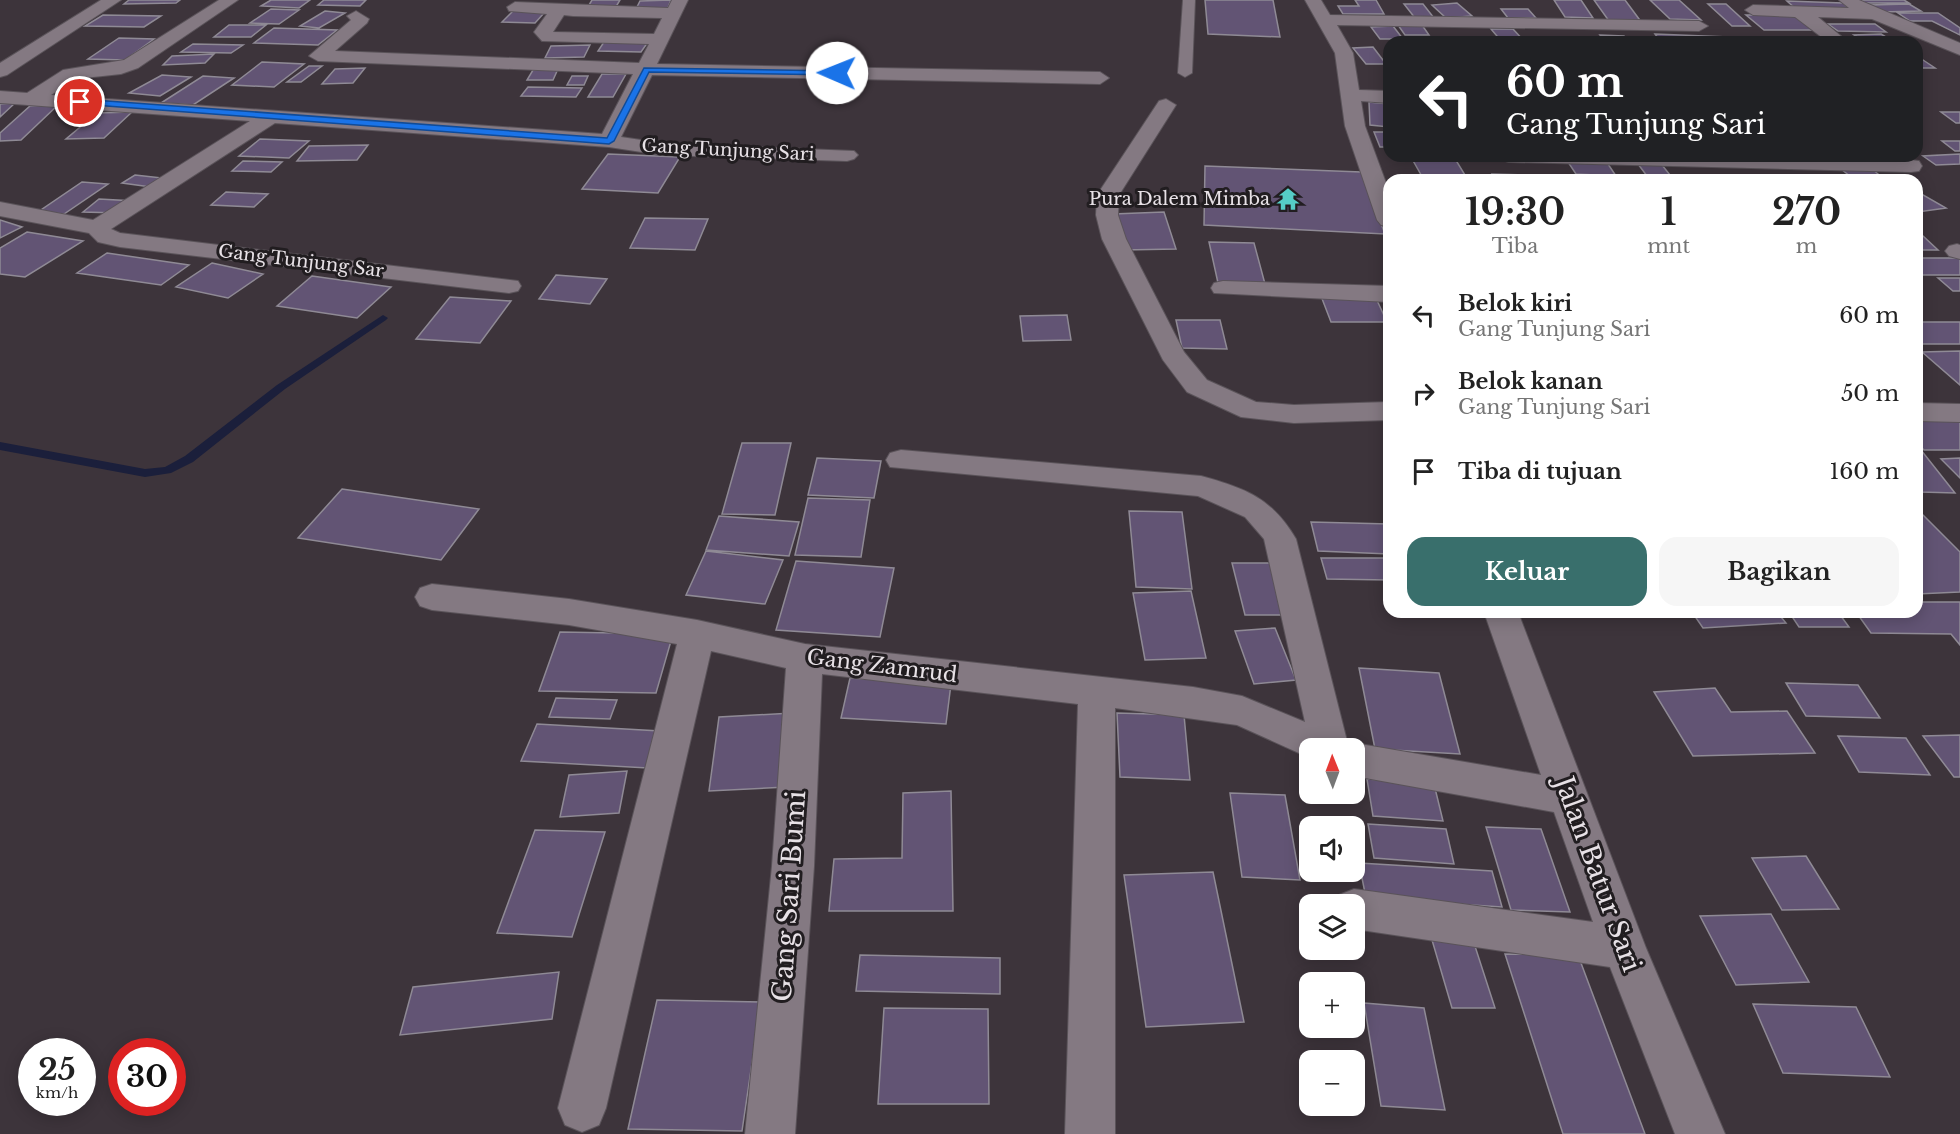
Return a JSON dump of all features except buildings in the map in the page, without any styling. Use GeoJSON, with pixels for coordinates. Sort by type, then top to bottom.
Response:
{"type":"FeatureCollection","features":[{"type":"Feature","properties":{"kind":"street"},"geometry":{"type":"LineString","coordinates":[[0,71],[113,0]]}},
{"type":"Feature","properties":{"kind":"street"},"geometry":{"type":"LineString","coordinates":[[33,98],[70,74],[121,68],[131,64],[230,0]]}},
{"type":"Feature","properties":{"kind":"street"},"geometry":{"type":"LineString","coordinates":[[1313,0],[1344,53],[1350,95],[1363,152],[1383,204]]}},
{"type":"Feature","properties":{"kind":"street"},"geometry":{"type":"LineString","coordinates":[[1847,0],[1870,14],[1957,46]]}},
{"type":"Feature","properties":{"kind":"street"},"geometry":{"type":"LineString","coordinates":[[515,7],[559,10],[676,7]]}},
{"type":"Feature","properties":{"kind":"street","name":"Gang Tunjung Sari"},"geometry":{"type":"LineString","coordinates":[[609,141],[676,7]]}},
{"type":"Feature","properties":{"kind":"street"},"geometry":{"type":"LineString","coordinates":[[559,10],[543,32],[548,37],[662,39]]}},
{"type":"Feature","properties":{"kind":"street"},"geometry":{"type":"LineString","coordinates":[[1753,10],[1870,14]]}},
{"type":"Feature","properties":{"kind":"street"},"geometry":{"type":"LineString","coordinates":[[1799,11],[1831,36]]}},
{"type":"Feature","properties":{"kind":"street"},"geometry":{"type":"LineString","coordinates":[[356,16],[360,19],[358,23],[318,56],[647,69],[1100,78]]}},
{"type":"Feature","properties":{"kind":"street"},"geometry":{"type":"LineString","coordinates":[[1326,20],[1699,26]]}},
{"type":"Feature","properties":{"kind":"street"},"geometry":{"type":"LineString","coordinates":[[1350,95],[1383,97]]}},
{"type":"Feature","properties":{"kind":"street","name":"Gang Tunjung Sari"},"geometry":{"type":"LineString","coordinates":[[0,97],[609,141],[661,148],[847,155]]}},
{"type":"Feature","properties":{"kind":"street"},"geometry":{"type":"LineString","coordinates":[[1166,105],[1108,195],[1107,215],[1113,239],[1172,354],[1197,386],[1251,411],[1294,414],[1383,411]]}},
{"type":"Feature","properties":{"kind":"street"},"geometry":{"type":"LineString","coordinates":[[97,228],[269,118]]}},
{"type":"Feature","properties":{"kind":"street"},"geometry":{"type":"LineString","coordinates":[[1363,152],[1383,153]]}},
{"type":"Feature","properties":{"kind":"street"},"geometry":{"type":"LineString","coordinates":[[1777,162],[1911,165]]}},
{"type":"Feature","properties":{"kind":"street","name":"Gang Tunjung Sar"},"geometry":{"type":"LineString","coordinates":[[0,209],[97,228],[106,237],[120,240],[509,286]]}},
{"type":"Feature","properties":{"kind":"street"},"geometry":{"type":"LineString","coordinates":[[1222,288],[1383,294]]}},
{"type":"Feature","properties":{"kind":"street"},"geometry":{"type":"LineString","coordinates":[[1923,412],[1960,413]]}},
{"type":"Feature","properties":{"kind":"street"},"geometry":{"type":"LineString","coordinates":[[901,460],[1201,486],[1247,503],[1269,518],[1280,539],[1326,738]]}},
{"type":"Feature","properties":{"kind":"street","name":"Gang Zamrud"},"geometry":{"type":"LineString","coordinates":[[432,597],[569,612],[697,634],[805,658],[1193,702],[1242,711],[1305,738]]}},
{"type":"Feature","properties":{"kind":"street","name":"Jalan Batur Sari"},"geometry":{"type":"LineString","coordinates":[[1502,618],[1624,948],[1700,1134]]}},
{"type":"Feature","properties":{"kind":"street"},"geometry":{"type":"LineString","coordinates":[[582,1108],[697,634]]}},
{"type":"Feature","properties":{"kind":"street","name":"Gang Sari Bumi"},"geometry":{"type":"LineString","coordinates":[[770,1134],[793,866],[805,658]]}},
{"type":"Feature","properties":{"kind":"street"},"geometry":{"type":"LineString","coordinates":[[1090,1134],[1097,692]]}},
{"type":"Feature","properties":{"kind":"street"},"geometry":{"type":"LineString","coordinates":[[1365,761],[1569,797]]}},
{"type":"Feature","properties":{"kind":"street"},"geometry":{"type":"LineString","coordinates":[[1365,911],[1624,948]]}},
{"type":"Feature","properties":{"kind":"lane"},"geometry":{"type":"LineString","coordinates":[[1185,73],[1189,0]]}},
{"type":"Feature","properties":{"kind":"waterway"},"geometry":{"type":"LineString","coordinates":[[0,446],[145,473],[167,470],[189,459],[281,387],[383,318]]}},
{"type":"Feature","properties":{"kind":"place","name":"Pura Dalem Mimba"},"geometry":{"type":"Point","coordinates":[1288,199]}},
{"type":"Feature","properties":{"kind":"route"},"geometry":{"type":"LineString","coordinates":[[80,102],[269,118],[609,141],[647,69],[837,73]]}}]}
